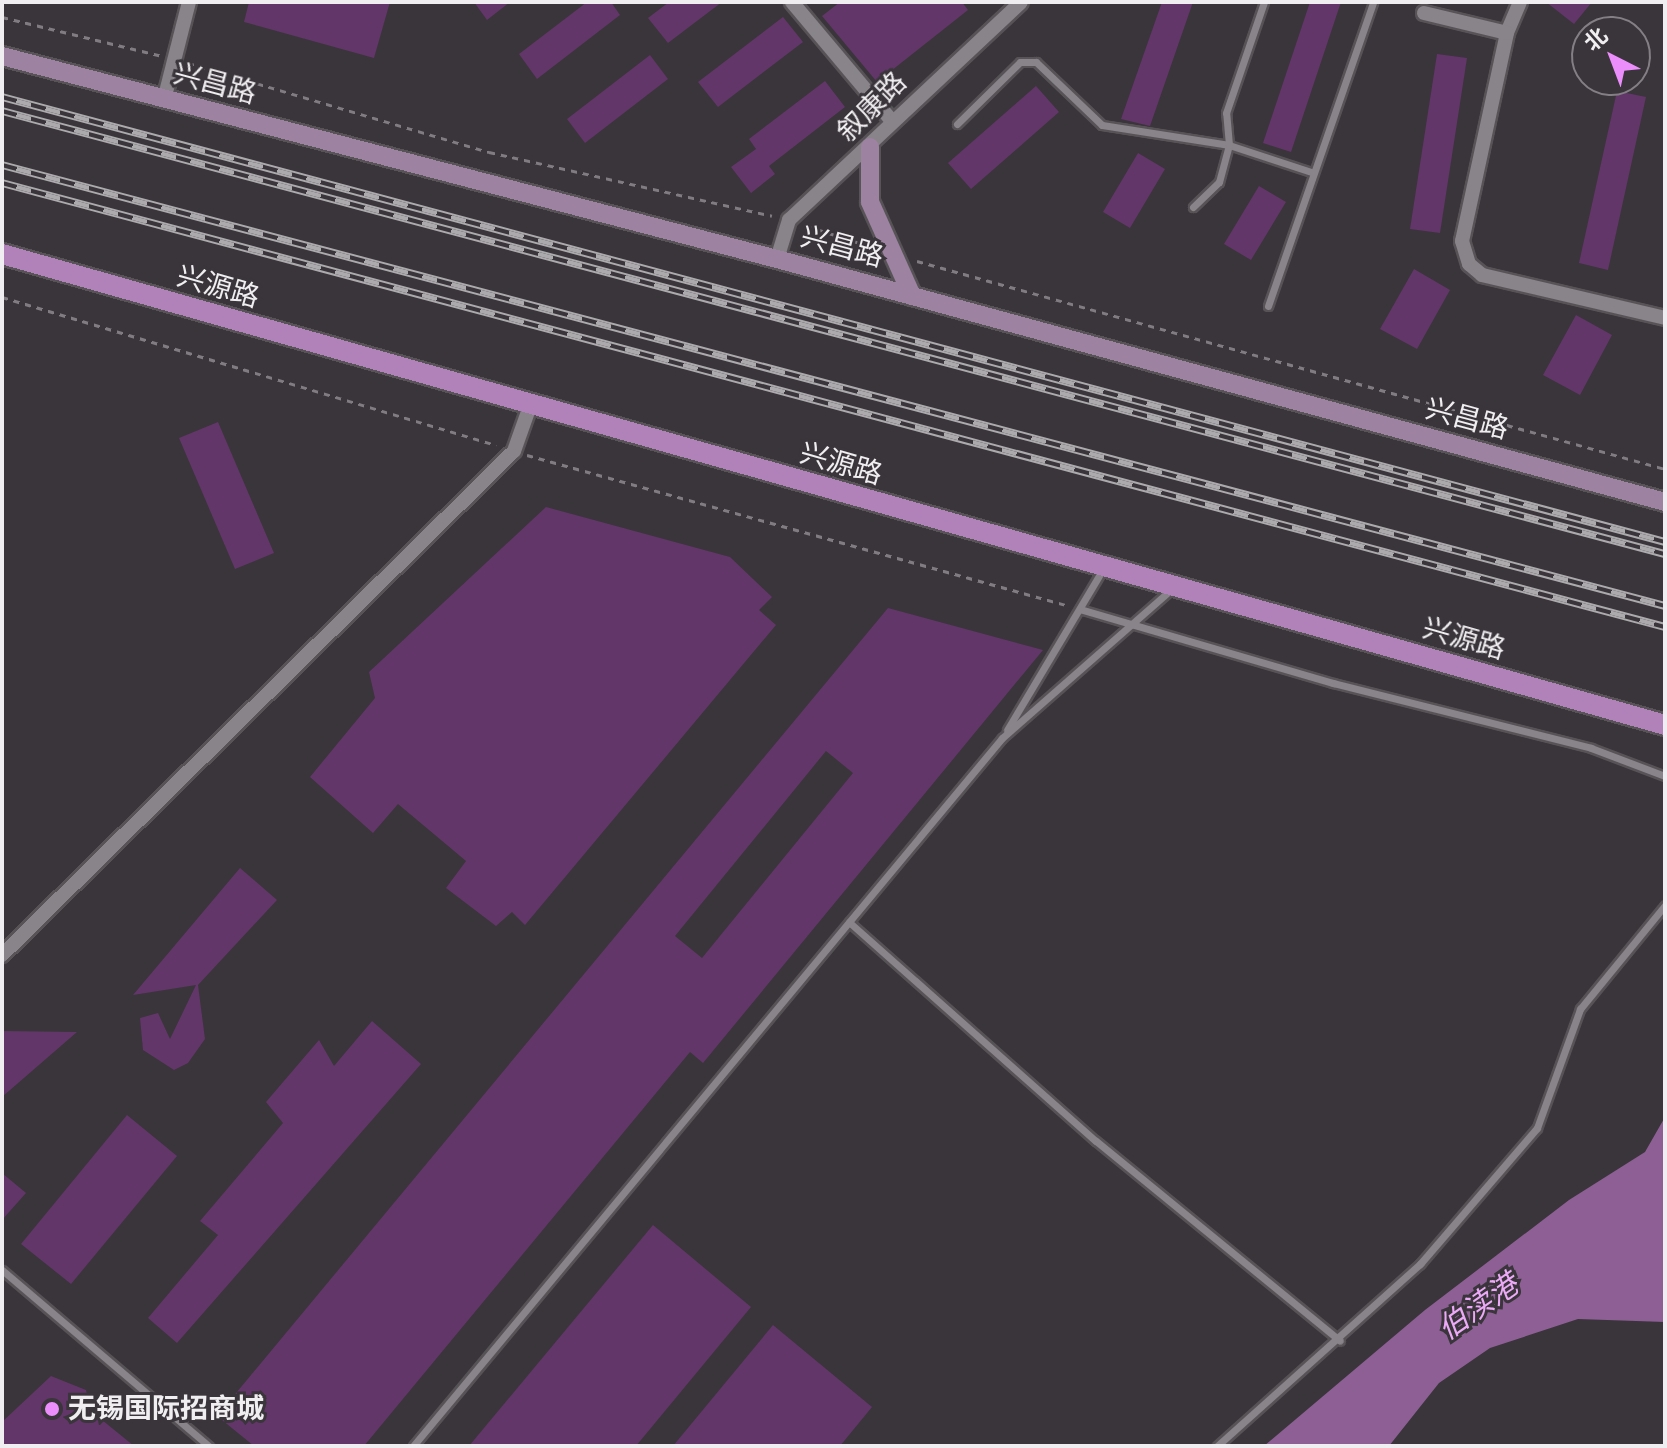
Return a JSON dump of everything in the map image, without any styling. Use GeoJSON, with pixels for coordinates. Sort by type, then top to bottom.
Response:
{"type":"FeatureCollection","features":[{"type":"Feature","properties":{"kind":"main road","name":"兴昌路"},"geometry":{"type":"LineString","coordinates":[[2,56],[777,259],[1665,502]]}},
{"type":"Feature","properties":{"kind":"main road"},"geometry":{"type":"LineString","coordinates":[[870,147],[870,202],[897,255],[912,296]]}},
{"type":"Feature","properties":{"kind":"main road","name":"兴源路"},"geometry":{"type":"LineString","coordinates":[[2,254],[1665,725]]}},
{"type":"Feature","properties":{"kind":"street"},"geometry":{"type":"LineString","coordinates":[[164,100],[189,2]]}},
{"type":"Feature","properties":{"kind":"street"},"geometry":{"type":"LineString","coordinates":[[792,2],[892,121]]}},
{"type":"Feature","properties":{"kind":"street","name":"叙康路"},"geometry":{"type":"LineString","coordinates":[[789,220],[1021,2]]}},
{"type":"Feature","properties":{"kind":"street"},"geometry":{"type":"LineString","coordinates":[[1520,2],[1507,33],[1462,241],[1469,264],[1482,275],[1665,318]]}},
{"type":"Feature","properties":{"kind":"street"},"geometry":{"type":"LineString","coordinates":[[1424,13],[1507,33]]}},
{"type":"Feature","properties":{"kind":"street"},"geometry":{"type":"LineString","coordinates":[[777,259],[789,220]]}},
{"type":"Feature","properties":{"kind":"street"},"geometry":{"type":"LineString","coordinates":[[2,955],[514,451],[530,406]]}},
{"type":"Feature","properties":{"kind":"lane"},"geometry":{"type":"LineString","coordinates":[[1193,207],[1219,182],[1229,145],[1226,113],[1264,2]]}},
{"type":"Feature","properties":{"kind":"lane"},"geometry":{"type":"LineString","coordinates":[[1268,306],[1373,2]]}},
{"type":"Feature","properties":{"kind":"lane"},"geometry":{"type":"LineString","coordinates":[[957,124],[1020,62],[1036,62],[1102,125],[1229,145],[1314,173]]}},
{"type":"Feature","properties":{"kind":"lane"},"geometry":{"type":"LineString","coordinates":[[413,1446],[1002,738],[1104,567]]}},
{"type":"Feature","properties":{"kind":"lane"},"geometry":{"type":"LineString","coordinates":[[1002,738],[1175,587]]}},
{"type":"Feature","properties":{"kind":"lane"},"geometry":{"type":"LineString","coordinates":[[1080,609],[1333,683],[1591,748],[1665,776]]}},
{"type":"Feature","properties":{"kind":"lane"},"geometry":{"type":"LineString","coordinates":[[1217,1446],[1340,1341],[1420,1264],[1537,1128],[1580,1009],[1665,905]]}},
{"type":"Feature","properties":{"kind":"lane"},"geometry":{"type":"LineString","coordinates":[[849,922],[1096,1141],[1340,1341]]}},
{"type":"Feature","properties":{"kind":"lane"},"geometry":{"type":"LineString","coordinates":[[2,1270],[209,1446]]}},
{"type":"Feature","properties":{"kind":"path"},"geometry":{"type":"LineString","coordinates":[[2,17],[175,59],[489,152],[789,220],[897,255],[1665,469]]}},
{"type":"Feature","properties":{"kind":"path"},"geometry":{"type":"LineString","coordinates":[[2,297],[514,451],[1080,609]]}},
{"type":"Feature","properties":{"kind":"water","name":"伯渎港"},"geometry":{"type":"Polygon","coordinates":[[[1665,1117],[1665,1322],[1578,1319],[1490,1348],[1439,1383],[1389,1446],[1264,1446],[1425,1310],[1569,1200],[1645,1152],[1665,1117]]]}},
{"type":"Feature","properties":{"kind":"building"},"geometry":{"type":"Polygon","coordinates":[[[249,2],[390,2],[374,58],[244,22],[249,2]]]}},
{"type":"Feature","properties":{"kind":"building"},"geometry":{"type":"Polygon","coordinates":[[[474,2],[510,2],[487,20],[474,2]]]}},
{"type":"Feature","properties":{"kind":"building"},"geometry":{"type":"Polygon","coordinates":[[[587,2],[611,2],[620,15],[537,79],[519,54],[587,2]]]}},
{"type":"Feature","properties":{"kind":"building"},"geometry":{"type":"Polygon","coordinates":[[[669,2],[722,2],[668,43],[648,18],[669,2]]]}},
{"type":"Feature","properties":{"kind":"building"},"geometry":{"type":"Polygon","coordinates":[[[840,2],[962,2],[968,10],[877,82],[822,16],[840,2]]]}},
{"type":"Feature","properties":{"kind":"building"},"geometry":{"type":"Polygon","coordinates":[[[1162,2],[1193,2],[1150,126],[1121,119],[1162,2]]]}},
{"type":"Feature","properties":{"kind":"building"},"geometry":{"type":"Polygon","coordinates":[[[1310,2],[1341,2],[1291,152],[1263,143],[1310,2]]]}},
{"type":"Feature","properties":{"kind":"building"},"geometry":{"type":"Polygon","coordinates":[[[1546,2],[1592,2],[1581,16],[1571,16],[1571,22],[1546,2]]]}},
{"type":"Feature","properties":{"kind":"building"},"geometry":{"type":"Polygon","coordinates":[[[783,17],[803,42],[718,107],[698,82],[783,17]]]}},
{"type":"Feature","properties":{"kind":"building"},"geometry":{"type":"Polygon","coordinates":[[[1437,54],[1467,58],[1440,233],[1410,229],[1437,54]]]}},
{"type":"Feature","properties":{"kind":"building"},"geometry":{"type":"Polygon","coordinates":[[[650,55],[668,79],[585,143],[567,119],[650,55]]]}},
{"type":"Feature","properties":{"kind":"building"},"geometry":{"type":"Polygon","coordinates":[[[825,81],[845,107],[769,166],[775,174],[751,193],[731,167],[756,149],[749,139],[825,81]]]}},
{"type":"Feature","properties":{"kind":"building"},"geometry":{"type":"Polygon","coordinates":[[[1036,86],[1059,112],[971,189],[948,163],[1036,86]]]}},
{"type":"Feature","properties":{"kind":"building"},"geometry":{"type":"Polygon","coordinates":[[[1616,96],[1646,97],[1608,270],[1579,263],[1616,96]]]}},
{"type":"Feature","properties":{"kind":"building"},"geometry":{"type":"Polygon","coordinates":[[[1138,153],[1165,169],[1130,228],[1103,212],[1138,153]]]}},
{"type":"Feature","properties":{"kind":"building"},"geometry":{"type":"Polygon","coordinates":[[[1259,186],[1286,202],[1251,260],[1224,244],[1259,186]]]}},
{"type":"Feature","properties":{"kind":"building"},"geometry":{"type":"Polygon","coordinates":[[[1414,269],[1450,290],[1417,349],[1380,329],[1414,269]]]}},
{"type":"Feature","properties":{"kind":"building"},"geometry":{"type":"Polygon","coordinates":[[[1576,315],[1612,335],[1580,395],[1543,375],[1576,315]]]}},
{"type":"Feature","properties":{"kind":"building"},"geometry":{"type":"Polygon","coordinates":[[[218,422],[274,553],[235,569],[179,438],[218,422]]]}},
{"type":"Feature","properties":{"kind":"building"},"geometry":{"type":"Polygon","coordinates":[[[546,507],[730,557],[772,597],[759,610],[776,625],[525,925],[512,912],[496,926],[446,888],[466,861],[398,804],[373,833],[310,777],[375,698],[369,672],[546,507]]]}},
{"type":"Feature","properties":{"kind":"building"},"geometry":{"type":"Polygon","coordinates":[[[888,608],[1043,650],[703,1063],[690,1052],[364,1446],[254,1446],[217,1416],[888,608]],[[826,751],[675,936],[702,958],[853,773],[826,751]]]}},
{"type":"Feature","properties":{"kind":"building"},"geometry":{"type":"Polygon","coordinates":[[[240,868],[277,900],[198,985],[205,1039],[188,1063],[174,1070],[143,1050],[140,1018],[158,1013],[170,1039],[196,985],[133,995],[240,868]]]}},
{"type":"Feature","properties":{"kind":"building"},"geometry":{"type":"Polygon","coordinates":[[[372,1021],[421,1064],[177,1343],[148,1318],[218,1235],[200,1221],[283,1123],[266,1102],[319,1040],[334,1066],[372,1021]]]}},
{"type":"Feature","properties":{"kind":"building"},"geometry":{"type":"Polygon","coordinates":[[[2,1031],[77,1032],[2,1097],[2,1031]]]}},
{"type":"Feature","properties":{"kind":"building"},"geometry":{"type":"Polygon","coordinates":[[[127,1115],[177,1156],[71,1284],[21,1244],[127,1115]]]}},
{"type":"Feature","properties":{"kind":"building"},"geometry":{"type":"Polygon","coordinates":[[[2,1173],[26,1193],[2,1220],[2,1173]]]}},
{"type":"Feature","properties":{"kind":"building"},"geometry":{"type":"Polygon","coordinates":[[[653,1225],[751,1307],[636,1446],[469,1446],[653,1225]]]}},
{"type":"Feature","properties":{"kind":"building"},"geometry":{"type":"Polygon","coordinates":[[[773,1325],[872,1407],[840,1446],[673,1446],[773,1325]]]}},
{"type":"Feature","properties":{"kind":"building","name":"无锡国际招商城"},"geometry":{"type":"Polygon","coordinates":[[[51,1376],[86,1390],[91,1411],[134,1446],[2,1446],[2,1422],[51,1376]]]}},
{"type":"Feature","properties":{"kind":"railway"},"geometry":{"type":"LineString","coordinates":[[2,97],[1665,542]]}},
{"type":"Feature","properties":{"kind":"railway"},"geometry":{"type":"LineString","coordinates":[[2,111],[1665,554]]}},
{"type":"Feature","properties":{"kind":"railway"},"geometry":{"type":"LineString","coordinates":[[2,165],[1665,606]]}},
{"type":"Feature","properties":{"kind":"railway"},"geometry":{"type":"LineString","coordinates":[[2,183],[1665,627]]}},
{"type":"Feature","properties":{"kind":"place","name":"无锡国际招商城"},"geometry":{"type":"Point","coordinates":[52,1409]}}]}
